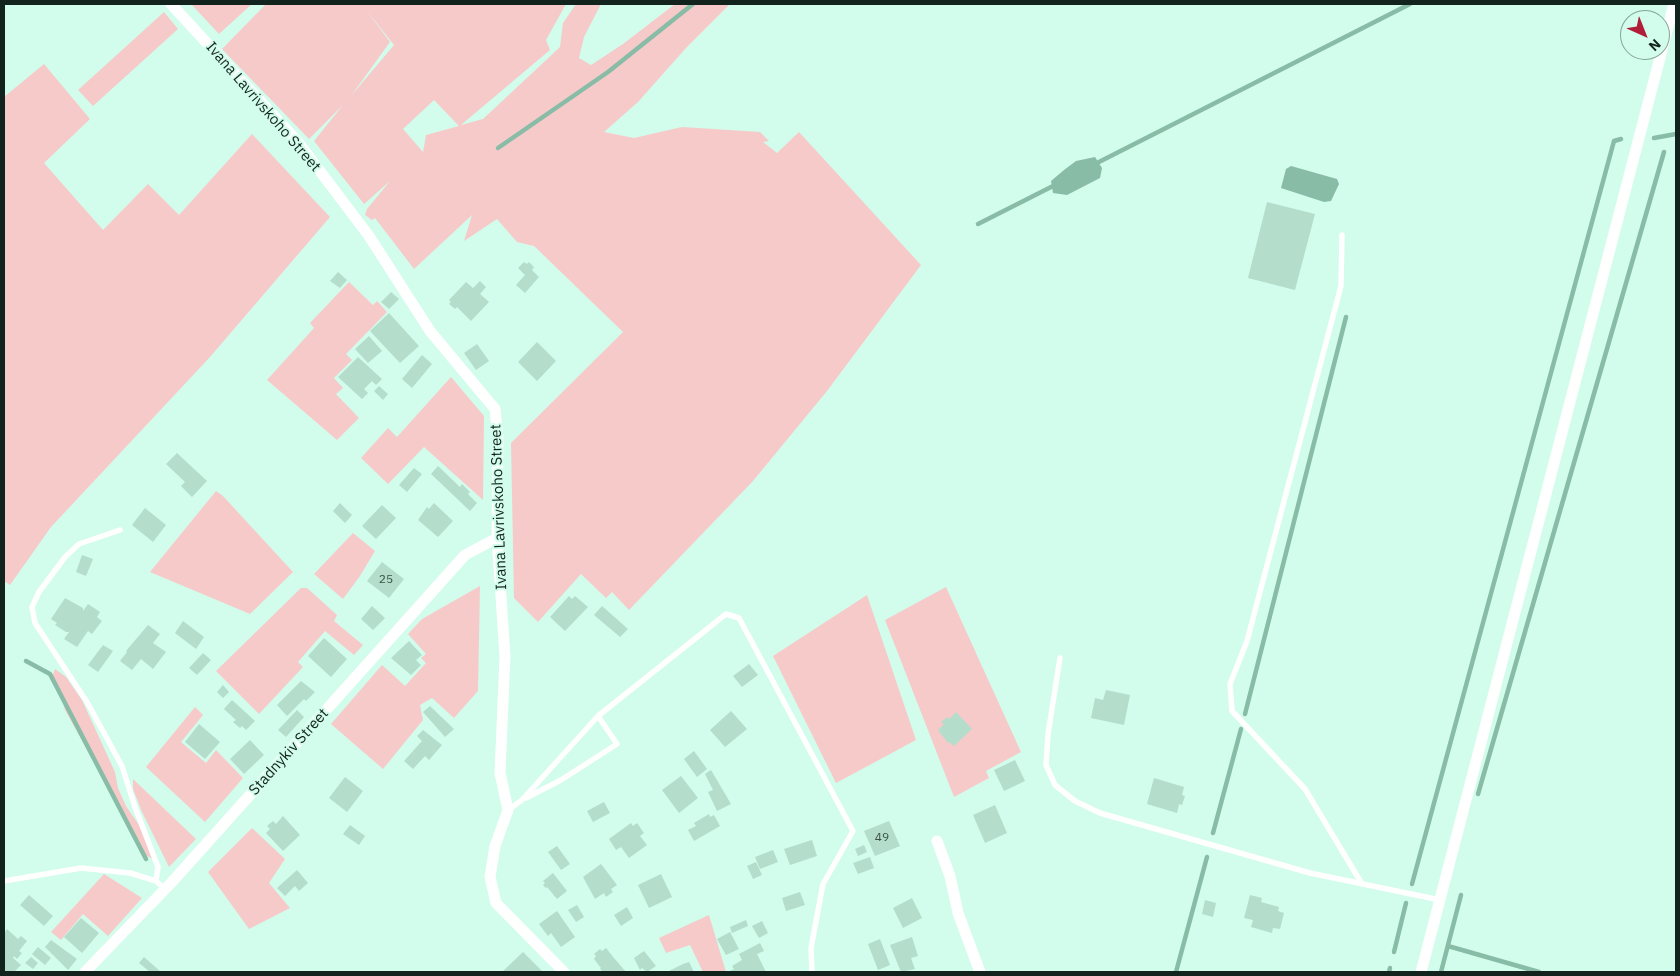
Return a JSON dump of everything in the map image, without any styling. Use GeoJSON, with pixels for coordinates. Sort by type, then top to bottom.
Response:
{"type":"FeatureCollection","features":[{"type":"Feature","properties":{"kind":"street","name":"Ivana Lavrivskoho Street"},"geometry":{"type":"LineString","coordinates":[[171,4],[298,142],[369,236],[430,331],[495,409],[498,436],[497,538],[505,656],[500,773],[508,810]]}},
{"type":"Feature","properties":{"kind":"street"},"geometry":{"type":"LineString","coordinates":[[1421,972],[1674,4]]}},
{"type":"Feature","properties":{"kind":"street","name":"Stadnykiv Street"},"geometry":{"type":"LineString","coordinates":[[85,972],[165,889],[465,555],[497,538]]}},
{"type":"Feature","properties":{"kind":"street"},"geometry":{"type":"LineString","coordinates":[[508,810],[495,846],[490,877],[496,903],[564,972]]}},
{"type":"Feature","properties":{"kind":"street"},"geometry":{"type":"LineString","coordinates":[[936,841],[950,876],[958,912],[980,972]]}},
{"type":"Feature","properties":{"kind":"lane"},"geometry":{"type":"LineString","coordinates":[[1342,235],[1341,286],[1247,641],[1230,684],[1232,711],[1305,790],[1362,884]]}},
{"type":"Feature","properties":{"kind":"lane"},"geometry":{"type":"LineString","coordinates":[[120,530],[79,544],[66,557],[43,587],[32,607],[35,623],[87,702],[122,766],[135,807],[158,867],[156,881]]}},
{"type":"Feature","properties":{"kind":"lane"},"geometry":{"type":"LineString","coordinates":[[522,800],[598,716],[726,614],[739,618],[853,830],[823,884],[811,948],[812,972]]}},
{"type":"Feature","properties":{"kind":"lane"},"geometry":{"type":"LineString","coordinates":[[1060,658],[1048,734],[1046,765],[1055,785],[1075,801],[1100,814],[1310,874],[1440,900]]}},
{"type":"Feature","properties":{"kind":"lane"},"geometry":{"type":"LineString","coordinates":[[508,810],[522,800],[561,780],[617,744],[598,716]]}},
{"type":"Feature","properties":{"kind":"lane"},"geometry":{"type":"LineString","coordinates":[[4,881],[81,868],[130,873],[156,881],[165,889]]}},
{"type":"Feature","properties":{"kind":"shaded area"},"geometry":{"type":"Polygon","coordinates":[[[191,4],[252,4],[219,34],[191,4]]]}},
{"type":"Feature","properties":{"kind":"shaded area"},"geometry":{"type":"Polygon","coordinates":[[[266,4],[566,4],[546,40],[550,50],[461,125],[483,119],[560,47],[563,23],[576,4],[601,4],[584,37],[579,58],[591,65],[623,44],[675,4],[730,4],[686,48],[638,102],[604,132],[634,138],[682,127],[760,132],[769,141],[763,142],[777,153],[799,132],[921,265],[827,391],[753,481],[629,610],[612,592],[606,598],[581,574],[538,622],[514,598],[511,443],[623,332],[534,246],[517,242],[497,219],[464,241],[472,215],[414,269],[375,218],[372,220],[365,215],[367,209],[390,181],[364,204],[314,141],[343,105],[309,139],[222,49],[266,4]],[[367,11],[390,42],[351,96],[394,45],[367,11]],[[434,100],[403,129],[423,152],[426,135],[459,126],[434,100]]]}},
{"type":"Feature","properties":{"kind":"shaded area"},"geometry":{"type":"Polygon","coordinates":[[[164,12],[178,29],[93,106],[78,90],[164,12]]]}},
{"type":"Feature","properties":{"kind":"shaded area"},"geometry":{"type":"Polygon","coordinates":[[[44,64],[90,119],[44,163],[103,230],[148,184],[179,215],[252,134],[330,217],[210,357],[51,527],[10,585],[4,581],[4,97],[44,64]]]}},
{"type":"Feature","properties":{"kind":"shaded area"},"geometry":{"type":"Polygon","coordinates":[[[1095,157],[1102,168],[1100,178],[1067,195],[1053,193],[1051,181],[1076,161],[1095,157]]]}},
{"type":"Feature","properties":{"kind":"shaded area"},"geometry":{"type":"Polygon","coordinates":[[[1291,166],[1337,179],[1339,184],[1331,201],[1324,202],[1281,188],[1286,169],[1291,166]]]}},
{"type":"Feature","properties":{"kind":"shaded area"},"geometry":{"type":"Polygon","coordinates":[[[349,282],[373,305],[377,301],[387,312],[346,354],[352,360],[334,378],[343,388],[336,394],[359,418],[337,440],[267,380],[314,328],[310,323],[349,282]]]}},
{"type":"Feature","properties":{"kind":"shaded area"},"geometry":{"type":"Polygon","coordinates":[[[451,377],[484,416],[483,500],[424,447],[388,484],[361,458],[388,428],[397,437],[451,377]]]}},
{"type":"Feature","properties":{"kind":"shaded area"},"geometry":{"type":"Polygon","coordinates":[[[216,491],[223,496],[293,572],[250,614],[150,572],[216,491]]]}},
{"type":"Feature","properties":{"kind":"shaded area"},"geometry":{"type":"Polygon","coordinates":[[[353,533],[375,551],[343,599],[314,574],[353,533]]]}},
{"type":"Feature","properties":{"kind":"shaded area"},"geometry":{"type":"Polygon","coordinates":[[[480,586],[478,691],[454,718],[432,698],[420,705],[423,720],[383,769],[331,724],[382,665],[405,686],[426,663],[421,658],[426,654],[408,634],[422,619],[480,586]]]}},
{"type":"Feature","properties":{"kind":"shaded area"},"geometry":{"type":"Polygon","coordinates":[[[946,587],[1021,752],[986,771],[989,778],[954,797],[885,620],[946,587]]]}},
{"type":"Feature","properties":{"kind":"shaded area"},"geometry":{"type":"Polygon","coordinates":[[[301,588],[307,588],[337,615],[334,621],[363,645],[354,655],[325,631],[298,662],[303,667],[259,714],[216,671],[301,588]]]}},
{"type":"Feature","properties":{"kind":"shaded area"},"geometry":{"type":"Polygon","coordinates":[[[867,595],[916,740],[836,783],[773,656],[867,595]]]}},
{"type":"Feature","properties":{"kind":"shaded area"},"geometry":{"type":"Polygon","coordinates":[[[55,669],[66,677],[82,700],[115,772],[118,788],[126,806],[148,838],[154,860],[146,855],[65,710],[60,693],[51,679],[55,669]]]}},
{"type":"Feature","properties":{"kind":"shaded area"},"geometry":{"type":"Polygon","coordinates":[[[195,707],[203,715],[181,742],[206,763],[216,750],[243,778],[205,822],[146,767],[195,707]]]}},
{"type":"Feature","properties":{"kind":"shaded area"},"geometry":{"type":"Polygon","coordinates":[[[133,779],[196,839],[169,867],[142,812],[133,789],[133,779]]]}},
{"type":"Feature","properties":{"kind":"shaded area"},"geometry":{"type":"Polygon","coordinates":[[[252,828],[285,859],[269,883],[290,908],[249,929],[208,872],[252,828]]]}},
{"type":"Feature","properties":{"kind":"shaded area"},"geometry":{"type":"Polygon","coordinates":[[[104,874],[142,898],[108,936],[83,914],[61,940],[51,932],[104,874]]]}},
{"type":"Feature","properties":{"kind":"shaded area"},"geometry":{"type":"Polygon","coordinates":[[[709,915],[726,972],[703,972],[690,945],[666,953],[659,938],[709,915]]]}},
{"type":"Feature","properties":{"kind":"building"},"geometry":{"type":"Polygon","coordinates":[[[1267,202],[1315,214],[1295,290],[1248,278],[1267,202]]]}},
{"type":"Feature","properties":{"kind":"building"},"geometry":{"type":"Polygon","coordinates":[[[524,262],[527,264],[529,262],[534,267],[532,270],[539,277],[525,293],[516,285],[525,275],[518,268],[524,262]]]}},
{"type":"Feature","properties":{"kind":"building"},"geometry":{"type":"Polygon","coordinates":[[[338,272],[347,280],[340,288],[330,281],[338,272]]]}},
{"type":"Feature","properties":{"kind":"building"},"geometry":{"type":"Polygon","coordinates":[[[480,281],[486,287],[480,294],[489,302],[471,321],[457,307],[455,309],[449,304],[451,302],[449,300],[466,282],[473,288],[480,281]]]}},
{"type":"Feature","properties":{"kind":"building"},"geometry":{"type":"Polygon","coordinates":[[[391,292],[399,299],[389,309],[381,302],[391,292]]]}},
{"type":"Feature","properties":{"kind":"building"},"geometry":{"type":"Polygon","coordinates":[[[389,313],[419,346],[400,363],[370,331],[389,313]]]}},
{"type":"Feature","properties":{"kind":"building"},"geometry":{"type":"Polygon","coordinates":[[[369,336],[382,351],[368,363],[355,349],[369,336]]]}},
{"type":"Feature","properties":{"kind":"building"},"geometry":{"type":"Polygon","coordinates":[[[537,342],[556,361],[537,381],[518,362],[537,342]]]}},
{"type":"Feature","properties":{"kind":"building"},"geometry":{"type":"Polygon","coordinates":[[[477,344],[489,361],[476,370],[464,353],[477,344]]]}},
{"type":"Feature","properties":{"kind":"building"},"geometry":{"type":"Polygon","coordinates":[[[422,355],[432,364],[412,388],[402,379],[422,355]]]}},
{"type":"Feature","properties":{"kind":"building"},"geometry":{"type":"Polygon","coordinates":[[[358,357],[382,379],[376,385],[372,381],[364,389],[368,393],[362,399],[338,377],[358,357]]]}},
{"type":"Feature","properties":{"kind":"building"},"geometry":{"type":"Polygon","coordinates":[[[379,386],[388,394],[383,400],[374,391],[379,386]]]}},
{"type":"Feature","properties":{"kind":"building"},"geometry":{"type":"Polygon","coordinates":[[[177,453],[207,481],[192,497],[181,486],[185,482],[166,464],[177,453]]]}},
{"type":"Feature","properties":{"kind":"building"},"geometry":{"type":"Polygon","coordinates":[[[438,466],[460,487],[462,484],[470,492],[468,494],[477,503],[470,511],[431,474],[438,466]]]}},
{"type":"Feature","properties":{"kind":"building"},"geometry":{"type":"Polygon","coordinates":[[[414,468],[422,474],[407,492],[399,485],[414,468]]]}},
{"type":"Feature","properties":{"kind":"building"},"geometry":{"type":"Polygon","coordinates":[[[340,503],[352,515],[345,523],[333,511],[340,503]]]}},
{"type":"Feature","properties":{"kind":"building"},"geometry":{"type":"Polygon","coordinates":[[[434,503],[453,521],[438,537],[418,520],[427,507],[429,509],[434,503]]]}},
{"type":"Feature","properties":{"kind":"building"},"geometry":{"type":"Polygon","coordinates":[[[382,505],[396,518],[376,539],[362,526],[382,505]]]}},
{"type":"Feature","properties":{"kind":"building"},"geometry":{"type":"Polygon","coordinates":[[[145,508],[166,525],[153,542],[132,525],[145,508]]]}},
{"type":"Feature","properties":{"kind":"building"},"geometry":{"type":"Polygon","coordinates":[[[82,555],[93,559],[86,576],[76,572],[82,555]]]}},
{"type":"Feature","properties":{"kind":"building"},"geometry":{"type":"Polygon","coordinates":[[[382,562],[404,579],[389,598],[367,581],[382,562]]]}},
{"type":"Feature","properties":{"kind":"building"},"geometry":{"type":"Polygon","coordinates":[[[569,596],[572,599],[575,596],[588,607],[565,631],[550,617],[569,596]]]}},
{"type":"Feature","properties":{"kind":"building"},"geometry":{"type":"Polygon","coordinates":[[[65,598],[83,608],[83,611],[88,604],[100,612],[97,617],[102,621],[92,634],[88,631],[77,647],[64,639],[69,632],[55,625],[57,623],[51,619],[65,598]]]}},
{"type":"Feature","properties":{"kind":"building"},"geometry":{"type":"Polygon","coordinates":[[[372,606],[385,618],[373,630],[361,619],[372,606]]]}},
{"type":"Feature","properties":{"kind":"building"},"geometry":{"type":"Polygon","coordinates":[[[602,606],[628,629],[620,637],[594,615],[602,606]]]}},
{"type":"Feature","properties":{"kind":"building"},"geometry":{"type":"Polygon","coordinates":[[[183,621],[204,637],[196,649],[175,633],[183,621]]]}},
{"type":"Feature","properties":{"kind":"building"},"geometry":{"type":"Polygon","coordinates":[[[148,625],[160,634],[153,643],[166,652],[153,669],[141,659],[132,670],[120,661],[148,625]]]}},
{"type":"Feature","properties":{"kind":"building"},"geometry":{"type":"Polygon","coordinates":[[[324,638],[347,659],[331,677],[308,656],[324,638]]]}},
{"type":"Feature","properties":{"kind":"building"},"geometry":{"type":"Polygon","coordinates":[[[409,641],[422,655],[416,660],[421,665],[411,675],[391,658],[409,641]]]}},
{"type":"Feature","properties":{"kind":"building"},"geometry":{"type":"Polygon","coordinates":[[[103,645],[113,651],[98,672],[88,665],[103,645]]]}},
{"type":"Feature","properties":{"kind":"building"},"geometry":{"type":"Polygon","coordinates":[[[203,653],[211,660],[197,675],[189,668],[203,653]]]}},
{"type":"Feature","properties":{"kind":"building"},"geometry":{"type":"Polygon","coordinates":[[[749,664],[758,675],[742,687],[733,676],[749,664]]]}},
{"type":"Feature","properties":{"kind":"building"},"geometry":{"type":"Polygon","coordinates":[[[301,681],[315,692],[306,701],[304,699],[287,716],[277,705],[301,681]]]}},
{"type":"Feature","properties":{"kind":"building"},"geometry":{"type":"Polygon","coordinates":[[[223,685],[229,692],[223,698],[217,692],[223,685]]]}},
{"type":"Feature","properties":{"kind":"building"},"geometry":{"type":"Polygon","coordinates":[[[1106,690],[1130,695],[1124,725],[1091,718],[1095,698],[1103,700],[1106,690]]]}},
{"type":"Feature","properties":{"kind":"building"},"geometry":{"type":"Polygon","coordinates":[[[232,700],[255,721],[246,730],[233,722],[236,720],[224,709],[232,700]]]}},
{"type":"Feature","properties":{"kind":"building"},"geometry":{"type":"Polygon","coordinates":[[[430,706],[454,729],[445,737],[423,712],[430,706]]]}},
{"type":"Feature","properties":{"kind":"building"},"geometry":{"type":"Polygon","coordinates":[[[297,710],[304,717],[286,737],[278,730],[297,710]]]}},
{"type":"Feature","properties":{"kind":"building"},"geometry":{"type":"Polygon","coordinates":[[[731,711],[747,729],[725,747],[710,730],[731,711]]]}},
{"type":"Feature","properties":{"kind":"building"},"geometry":{"type":"Polygon","coordinates":[[[956,712],[972,729],[954,746],[948,743],[938,730],[944,724],[941,722],[947,717],[949,719],[956,712]]]}},
{"type":"Feature","properties":{"kind":"building"},"geometry":{"type":"Polygon","coordinates":[[[199,724],[220,742],[205,759],[185,742],[199,724]]]}},
{"type":"Feature","properties":{"kind":"building"},"geometry":{"type":"Polygon","coordinates":[[[423,730],[442,745],[429,760],[425,756],[413,769],[404,761],[422,741],[417,736],[423,730]]]}},
{"type":"Feature","properties":{"kind":"building"},"geometry":{"type":"Polygon","coordinates":[[[250,740],[264,755],[244,774],[230,759],[250,740]]]}},
{"type":"Feature","properties":{"kind":"building"},"geometry":{"type":"Polygon","coordinates":[[[694,751],[707,769],[697,777],[684,759],[694,751]]]}},
{"type":"Feature","properties":{"kind":"building"},"geometry":{"type":"Polygon","coordinates":[[[1015,760],[1025,781],[1004,791],[994,770],[1015,760]]]}},
{"type":"Feature","properties":{"kind":"building"},"geometry":{"type":"Polygon","coordinates":[[[711,770],[731,804],[717,811],[708,792],[713,790],[705,774],[711,770]]]}},
{"type":"Feature","properties":{"kind":"building"},"geometry":{"type":"Polygon","coordinates":[[[681,776],[698,798],[679,813],[662,790],[681,776]]]}},
{"type":"Feature","properties":{"kind":"building"},"geometry":{"type":"Polygon","coordinates":[[[345,777],[363,791],[347,812],[329,798],[345,777]]]}},
{"type":"Feature","properties":{"kind":"building"},"geometry":{"type":"Polygon","coordinates":[[[1154,778],[1184,787],[1182,795],[1185,796],[1182,805],[1179,804],[1177,813],[1147,804],[1154,778]]]}},
{"type":"Feature","properties":{"kind":"building"},"geometry":{"type":"Polygon","coordinates":[[[604,802],[610,813],[593,822],[587,811],[604,802]]]}},
{"type":"Feature","properties":{"kind":"building"},"geometry":{"type":"Polygon","coordinates":[[[995,805],[1007,833],[985,843],[973,815],[995,805]]]}},
{"type":"Feature","properties":{"kind":"building"},"geometry":{"type":"Polygon","coordinates":[[[709,814],[710,817],[714,815],[720,826],[694,841],[688,830],[696,826],[694,823],[709,814]]]}},
{"type":"Feature","properties":{"kind":"building"},"geometry":{"type":"Polygon","coordinates":[[[283,816],[300,835],[283,851],[266,833],[270,829],[267,826],[273,821],[276,824],[283,816]]]}},
{"type":"Feature","properties":{"kind":"building"},"geometry":{"type":"Polygon","coordinates":[[[889,821],[900,846],[875,856],[864,831],[889,821]]]}},
{"type":"Feature","properties":{"kind":"building"},"geometry":{"type":"Polygon","coordinates":[[[631,823],[633,826],[637,823],[644,833],[640,836],[647,845],[629,858],[621,847],[616,850],[609,839],[631,823]]]}},
{"type":"Feature","properties":{"kind":"building"},"geometry":{"type":"Polygon","coordinates":[[[350,825],[365,836],[359,845],[343,834],[350,825]]]}},
{"type":"Feature","properties":{"kind":"building"},"geometry":{"type":"Polygon","coordinates":[[[812,840],[817,856],[790,865],[784,849],[812,840]]]}},
{"type":"Feature","properties":{"kind":"building"},"geometry":{"type":"Polygon","coordinates":[[[864,845],[867,852],[858,856],[855,849],[864,845]]]}},
{"type":"Feature","properties":{"kind":"building"},"geometry":{"type":"Polygon","coordinates":[[[557,846],[570,864],[561,870],[548,852],[557,846]]]}},
{"type":"Feature","properties":{"kind":"building"},"geometry":{"type":"Polygon","coordinates":[[[773,850],[778,862],[760,869],[755,857],[773,850]]]}},
{"type":"Feature","properties":{"kind":"building"},"geometry":{"type":"Polygon","coordinates":[[[870,857],[874,868],[858,874],[853,863],[870,857]]]}},
{"type":"Feature","properties":{"kind":"building"},"geometry":{"type":"Polygon","coordinates":[[[756,862],[762,875],[753,879],[747,866],[756,862]]]}},
{"type":"Feature","properties":{"kind":"building"},"geometry":{"type":"Polygon","coordinates":[[[601,864],[617,885],[611,889],[613,892],[606,897],[604,893],[595,899],[583,877],[601,864]]]}},
{"type":"Feature","properties":{"kind":"building"},"geometry":{"type":"Polygon","coordinates":[[[297,870],[308,883],[299,891],[295,886],[285,896],[277,888],[297,870]]]}},
{"type":"Feature","properties":{"kind":"building"},"geometry":{"type":"Polygon","coordinates":[[[553,873],[567,891],[557,899],[543,885],[545,883],[543,881],[553,873]]]}},
{"type":"Feature","properties":{"kind":"building"},"geometry":{"type":"Polygon","coordinates":[[[661,874],[672,897],[649,908],[638,885],[661,874]]]}},
{"type":"Feature","properties":{"kind":"building"},"geometry":{"type":"Polygon","coordinates":[[[800,892],[805,905],[786,911],[782,898],[800,892]]]}},
{"type":"Feature","properties":{"kind":"building"},"geometry":{"type":"Polygon","coordinates":[[[29,895],[53,916],[44,926],[20,905],[29,895]]]}},
{"type":"Feature","properties":{"kind":"building"},"geometry":{"type":"Polygon","coordinates":[[[1250,895],[1262,898],[1261,902],[1279,907],[1278,911],[1284,913],[1280,929],[1273,928],[1272,933],[1251,927],[1253,920],[1244,918],[1250,895]]]}},
{"type":"Feature","properties":{"kind":"building"},"geometry":{"type":"Polygon","coordinates":[[[912,898],[922,918],[903,928],[893,908],[912,898]]]}},
{"type":"Feature","properties":{"kind":"building"},"geometry":{"type":"Polygon","coordinates":[[[1205,900],[1216,903],[1213,917],[1202,914],[1205,900]]]}},
{"type":"Feature","properties":{"kind":"building"},"geometry":{"type":"Polygon","coordinates":[[[577,905],[584,917],[576,922],[568,910],[577,905]]]}},
{"type":"Feature","properties":{"kind":"building"},"geometry":{"type":"Polygon","coordinates":[[[627,907],[633,918],[621,926],[614,915],[627,907]]]}},
{"type":"Feature","properties":{"kind":"building"},"geometry":{"type":"Polygon","coordinates":[[[557,911],[575,937],[561,947],[551,933],[548,936],[539,924],[557,911]]]}},
{"type":"Feature","properties":{"kind":"building"},"geometry":{"type":"Polygon","coordinates":[[[81,918],[99,933],[82,953],[64,937],[81,918]]]}},
{"type":"Feature","properties":{"kind":"building"},"geometry":{"type":"Polygon","coordinates":[[[746,920],[748,926],[732,933],[730,927],[746,920]]]}},
{"type":"Feature","properties":{"kind":"building"},"geometry":{"type":"Polygon","coordinates":[[[762,921],[768,933],[759,938],[752,926],[762,921]]]}},
{"type":"Feature","properties":{"kind":"building"},"geometry":{"type":"Polygon","coordinates":[[[7,929],[18,939],[21,936],[27,941],[19,951],[22,953],[17,959],[14,956],[13,958],[21,965],[14,972],[4,972],[4,933],[7,929]]]}},
{"type":"Feature","properties":{"kind":"building"},"geometry":{"type":"Polygon","coordinates":[[[730,932],[739,949],[726,955],[717,939],[730,932]]]}},
{"type":"Feature","properties":{"kind":"building"},"geometry":{"type":"Polygon","coordinates":[[[912,937],[918,956],[911,958],[915,969],[901,972],[890,945],[912,937]]]}},
{"type":"Feature","properties":{"kind":"building"},"geometry":{"type":"Polygon","coordinates":[[[880,939],[890,965],[878,970],[868,944],[880,939]]]}},
{"type":"Feature","properties":{"kind":"building"},"geometry":{"type":"Polygon","coordinates":[[[51,940],[77,959],[68,970],[45,947],[51,940]]]}},
{"type":"Feature","properties":{"kind":"building"},"geometry":{"type":"Polygon","coordinates":[[[760,943],[764,951],[757,954],[766,972],[728,972],[734,969],[732,966],[742,960],[739,954],[760,943]]]}},
{"type":"Feature","properties":{"kind":"building"},"geometry":{"type":"Polygon","coordinates":[[[38,947],[51,958],[45,965],[32,954],[38,947]]]}},
{"type":"Feature","properties":{"kind":"building"},"geometry":{"type":"Polygon","coordinates":[[[606,948],[626,972],[603,972],[600,969],[594,959],[596,956],[594,954],[600,949],[602,951],[606,948]]]}},
{"type":"Feature","properties":{"kind":"building"},"geometry":{"type":"Polygon","coordinates":[[[644,951],[656,966],[647,972],[642,968],[640,970],[634,958],[644,951]]]}},
{"type":"Feature","properties":{"kind":"building"},"geometry":{"type":"Polygon","coordinates":[[[523,952],[543,972],[502,972],[523,952]]]}},
{"type":"Feature","properties":{"kind":"building"},"geometry":{"type":"Polygon","coordinates":[[[31,957],[38,963],[33,969],[25,963],[31,957]]]}},
{"type":"Feature","properties":{"kind":"building"},"geometry":{"type":"Polygon","coordinates":[[[144,957],[161,972],[150,972],[139,963],[144,957]]]}},
{"type":"Feature","properties":{"kind":"building"},"geometry":{"type":"Polygon","coordinates":[[[689,962],[694,972],[667,972],[683,964],[689,962]]]}},
{"type":"Feature","properties":{"kind":"waterway"},"geometry":{"type":"LineString","coordinates":[[498,148],[608,72],[693,4]]}},
{"type":"Feature","properties":{"kind":"waterway"},"geometry":{"type":"LineString","coordinates":[[1095,164],[1410,4]]}},
{"type":"Feature","properties":{"kind":"waterway"},"geometry":{"type":"LineString","coordinates":[[1654,138],[1676,134]]}},
{"type":"Feature","properties":{"kind":"waterway"},"geometry":{"type":"LineString","coordinates":[[1412,884],[1614,141],[1621,139]]}},
{"type":"Feature","properties":{"kind":"waterway"},"geometry":{"type":"LineString","coordinates":[[1478,794],[1664,152]]}},
{"type":"Feature","properties":{"kind":"waterway"},"geometry":{"type":"LineString","coordinates":[[978,224],[1057,184]]}},
{"type":"Feature","properties":{"kind":"waterway"},"geometry":{"type":"LineString","coordinates":[[1245,714],[1346,317]]}},
{"type":"Feature","properties":{"kind":"waterway"},"geometry":{"type":"LineString","coordinates":[[26,661],[50,674],[146,859]]}},
{"type":"Feature","properties":{"kind":"waterway"},"geometry":{"type":"LineString","coordinates":[[1213,833],[1241,729]]}},
{"type":"Feature","properties":{"kind":"waterway"},"geometry":{"type":"LineString","coordinates":[[1176,972],[1207,857]]}},
{"type":"Feature","properties":{"kind":"waterway"},"geometry":{"type":"LineString","coordinates":[[1441,972],[1461,895]]}},
{"type":"Feature","properties":{"kind":"waterway"},"geometry":{"type":"LineString","coordinates":[[1394,952],[1406,903]]}},
{"type":"Feature","properties":{"kind":"waterway"},"geometry":{"type":"LineString","coordinates":[[1448,946],[1539,972]]}},
{"type":"Feature","properties":{"kind":"waterway"},"geometry":{"type":"LineString","coordinates":[[1389,972],[1390,968]]}}]}
